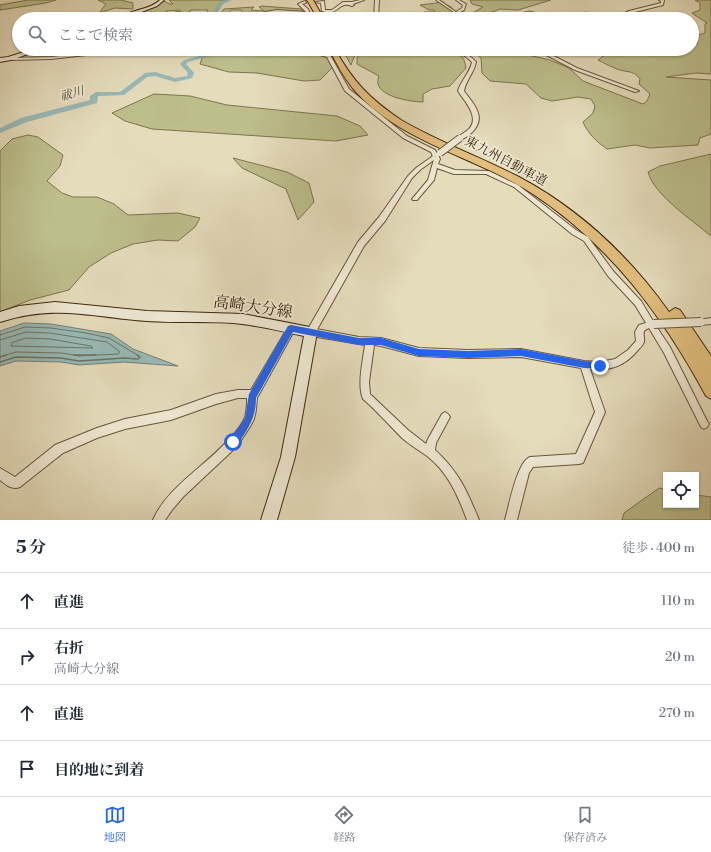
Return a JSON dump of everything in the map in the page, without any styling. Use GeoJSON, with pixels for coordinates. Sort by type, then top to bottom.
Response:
{"type":"FeatureCollection","features":[{"type":"Feature","properties":{"kind":"highway"},"geometry":{"type":"LineString","coordinates":[[312,1],[315,12]]}},
{"type":"Feature","properties":{"kind":"highway"},"geometry":{"type":"LineString","coordinates":[[312,1],[318,12]]}},
{"type":"Feature","properties":{"kind":"highway","name":"東九州自動車道"},"geometry":{"type":"LineString","coordinates":[[336,56],[354,85],[380,109],[418,132],[508,175],[535,191],[568,214],[602,243],[649,293],[675,328],[711,391]]}},
{"type":"Feature","properties":{"kind":"highway","name":"東九州自動車道"},"geometry":{"type":"LineString","coordinates":[[342,56],[360,84],[389,110],[436,136],[513,173],[540,188],[583,218],[631,262],[658,292],[683,326],[711,369]]}},
{"type":"Feature","properties":{"kind":"main road"},"geometry":{"type":"LineString","coordinates":[[130,12],[158,5],[162,0]]}},
{"type":"Feature","properties":{"kind":"main road"},"geometry":{"type":"LineString","coordinates":[[0,60],[18,56]]}},
{"type":"Feature","properties":{"kind":"main road","name":"高崎大分線"},"geometry":{"type":"LineString","coordinates":[[0,317],[22,309],[40,306],[66,306],[153,316],[233,318],[311,332]]}},
{"type":"Feature","properties":{"kind":"main road"},"geometry":{"type":"LineString","coordinates":[[269,520],[288,457],[311,332]]}},
{"type":"Feature","properties":{"kind":"street"},"geometry":{"type":"LineString","coordinates":[[308,12],[300,4],[312,1],[324,3],[323,10],[329,12],[339,8],[344,2],[363,0]]}},
{"type":"Feature","properties":{"kind":"street"},"geometry":{"type":"LineString","coordinates":[[376,12],[377,0]]}},
{"type":"Feature","properties":{"kind":"street"},"geometry":{"type":"LineString","coordinates":[[437,0],[455,12]]}},
{"type":"Feature","properties":{"kind":"street"},"geometry":{"type":"LineString","coordinates":[[457,0],[466,5],[458,12]]}},
{"type":"Feature","properties":{"kind":"street"},"geometry":{"type":"LineString","coordinates":[[630,12],[662,4],[663,2],[660,0]]}},
{"type":"Feature","properties":{"kind":"street"},"geometry":{"type":"LineString","coordinates":[[351,2],[350,5],[354,6]]}},
{"type":"Feature","properties":{"kind":"street"},"geometry":{"type":"LineString","coordinates":[[266,12],[282,10],[288,12]]}},
{"type":"Feature","properties":{"kind":"street"},"geometry":{"type":"LineString","coordinates":[[9,59],[68,56]]}},
{"type":"Feature","properties":{"kind":"street"},"geometry":{"type":"LineString","coordinates":[[329,56],[347,90],[403,135],[438,154]]}},
{"type":"Feature","properties":{"kind":"street"},"geometry":{"type":"LineString","coordinates":[[468,56],[474,62],[473,70],[464,82],[461,91],[475,112],[476,122],[471,130],[410,176],[382,219],[361,244],[311,332],[370,342],[381,342],[419,352],[468,354],[521,353],[584,365],[600,366],[617,363],[631,353],[640,342],[639,332],[642,327],[711,321]]}},
{"type":"Feature","properties":{"kind":"street"},"geometry":{"type":"LineString","coordinates":[[548,56],[579,70],[637,91]]}},
{"type":"Feature","properties":{"kind":"street"},"geometry":{"type":"LineString","coordinates":[[40,64],[59,57]]}},
{"type":"Feature","properties":{"kind":"street"},"geometry":{"type":"LineString","coordinates":[[415,199],[431,180],[438,154]]}},
{"type":"Feature","properties":{"kind":"street"},"geometry":{"type":"LineString","coordinates":[[435,165],[454,172],[487,172],[516,186],[574,232],[586,238],[611,274],[638,303],[652,325],[667,350],[704,424]]}},
{"type":"Feature","properties":{"kind":"street"},"geometry":{"type":"LineString","coordinates":[[159,520],[174,498],[233,442],[248,421],[254,394],[291,329]]}},
{"type":"Feature","properties":{"kind":"street"},"geometry":{"type":"LineString","coordinates":[[370,342],[365,382],[366,396],[408,436],[448,467],[460,487],[473,520]]}},
{"type":"Feature","properties":{"kind":"street"},"geometry":{"type":"LineString","coordinates":[[510,520],[524,471],[530,462],[579,459],[600,412],[584,365]]}},
{"type":"Feature","properties":{"kind":"street"},"geometry":{"type":"LineString","coordinates":[[0,473],[11,482],[16,483],[26,477],[41,462],[59,449],[97,433],[125,424],[172,415],[216,399],[238,394],[254,394]]}},
{"type":"Feature","properties":{"kind":"street"},"geometry":{"type":"LineString","coordinates":[[430,452],[431,442],[445,417]]}},
{"type":"Feature","properties":{"kind":"green space"},"geometry":{"type":"Polygon","coordinates":[[[28,0],[56,0],[0,10],[0,5],[28,0]]]}},
{"type":"Feature","properties":{"kind":"green space"},"geometry":{"type":"Polygon","coordinates":[[[98,0],[121,0],[133,3],[133,9],[115,8],[100,12],[106,4],[98,0]]]}},
{"type":"Feature","properties":{"kind":"green space"},"geometry":{"type":"Polygon","coordinates":[[[169,0],[227,0],[221,3],[213,12],[207,12],[208,10],[190,10],[190,12],[175,12],[181,11],[180,10],[166,11],[167,12],[142,12],[151,9],[164,1],[173,4],[169,0]]]}},
{"type":"Feature","properties":{"kind":"green space"},"geometry":{"type":"Polygon","coordinates":[[[470,0],[551,0],[518,10],[500,9],[492,12],[474,12],[483,7],[472,4],[470,0]]]}},
{"type":"Feature","properties":{"kind":"green space"},"geometry":{"type":"Polygon","coordinates":[[[695,0],[711,0],[711,74],[696,73],[666,77],[711,80],[711,134],[700,138],[698,145],[650,148],[635,145],[607,149],[593,137],[583,122],[593,113],[595,106],[591,99],[578,97],[552,101],[541,98],[526,84],[490,81],[482,73],[481,58],[478,56],[532,56],[550,60],[569,68],[583,81],[643,104],[647,101],[650,94],[639,84],[640,79],[638,76],[632,72],[618,69],[598,60],[603,56],[699,56],[699,35],[705,33],[705,24],[707,23],[699,18],[699,12],[695,12],[700,10],[700,3],[695,0]]]}},
{"type":"Feature","properties":{"kind":"green space"},"geometry":{"type":"Polygon","coordinates":[[[444,2],[443,3],[451,7],[454,12],[435,12],[434,10],[429,10],[420,5],[444,2]]]}},
{"type":"Feature","properties":{"kind":"green space"},"geometry":{"type":"Polygon","coordinates":[[[254,7],[251,10],[264,11],[259,7],[301,9],[303,12],[242,12],[241,10],[231,10],[229,12],[222,12],[224,9],[254,7]]]}},
{"type":"Feature","properties":{"kind":"green space"},"geometry":{"type":"Polygon","coordinates":[[[208,56],[330,56],[332,68],[320,80],[304,81],[257,73],[229,72],[200,64],[202,58],[208,56]]]}},
{"type":"Feature","properties":{"kind":"green space"},"geometry":{"type":"Polygon","coordinates":[[[346,56],[354,56],[351,65],[346,56]]]}},
{"type":"Feature","properties":{"kind":"green space"},"geometry":{"type":"Polygon","coordinates":[[[358,56],[460,56],[462,57],[466,68],[450,86],[432,89],[423,94],[423,102],[410,101],[386,93],[380,88],[378,83],[379,76],[357,64],[358,56]]]}},
{"type":"Feature","properties":{"kind":"green space"},"geometry":{"type":"Polygon","coordinates":[[[154,94],[190,96],[227,105],[337,116],[360,126],[368,135],[336,141],[152,129],[125,121],[112,113],[154,94]]]}},
{"type":"Feature","properties":{"kind":"green space"},"geometry":{"type":"Polygon","coordinates":[[[28,135],[38,137],[63,155],[60,166],[47,181],[62,193],[73,197],[97,197],[114,204],[128,215],[178,213],[200,218],[195,227],[178,241],[158,240],[133,244],[111,253],[89,267],[69,290],[30,300],[0,312],[0,151],[12,139],[28,135]]]}},
{"type":"Feature","properties":{"kind":"green space"},"geometry":{"type":"Polygon","coordinates":[[[711,154],[711,236],[684,215],[666,198],[652,181],[648,172],[660,166],[711,154]]]}},
{"type":"Feature","properties":{"kind":"green space"},"geometry":{"type":"Polygon","coordinates":[[[233,158],[287,172],[309,183],[314,202],[298,220],[286,189],[242,168],[233,158]]]}},
{"type":"Feature","properties":{"kind":"green space"},"geometry":{"type":"Polygon","coordinates":[[[659,488],[663,489],[663,508],[699,508],[699,495],[711,497],[711,520],[622,520],[624,513],[659,488]]]}},
{"type":"Feature","properties":{"kind":"water"},"geometry":{"type":"Polygon","coordinates":[[[24,323],[51,324],[111,334],[133,349],[178,366],[124,362],[79,365],[61,362],[16,361],[0,366],[0,331],[24,323]]]}},
{"type":"Feature","properties":{"kind":"waterway","name":"祓川"},"geometry":{"type":"LineString","coordinates":[[215,12],[221,3],[230,0]]}},
{"type":"Feature","properties":{"kind":"waterway","name":"祓川"},"geometry":{"type":"LineString","coordinates":[[0,131],[24,120],[94,101],[93,96],[96,94],[122,94],[145,75],[155,74],[175,80],[190,77],[191,73],[183,64],[186,61],[206,56]]}},
{"type":"Feature","properties":{"kind":"route"},"geometry":{"type":"LineString","coordinates":[[233,442],[248,421],[252,409],[252,397],[291,329],[359,341],[381,342],[419,352],[441,354],[521,353],[584,365],[600,366]]}}]}
